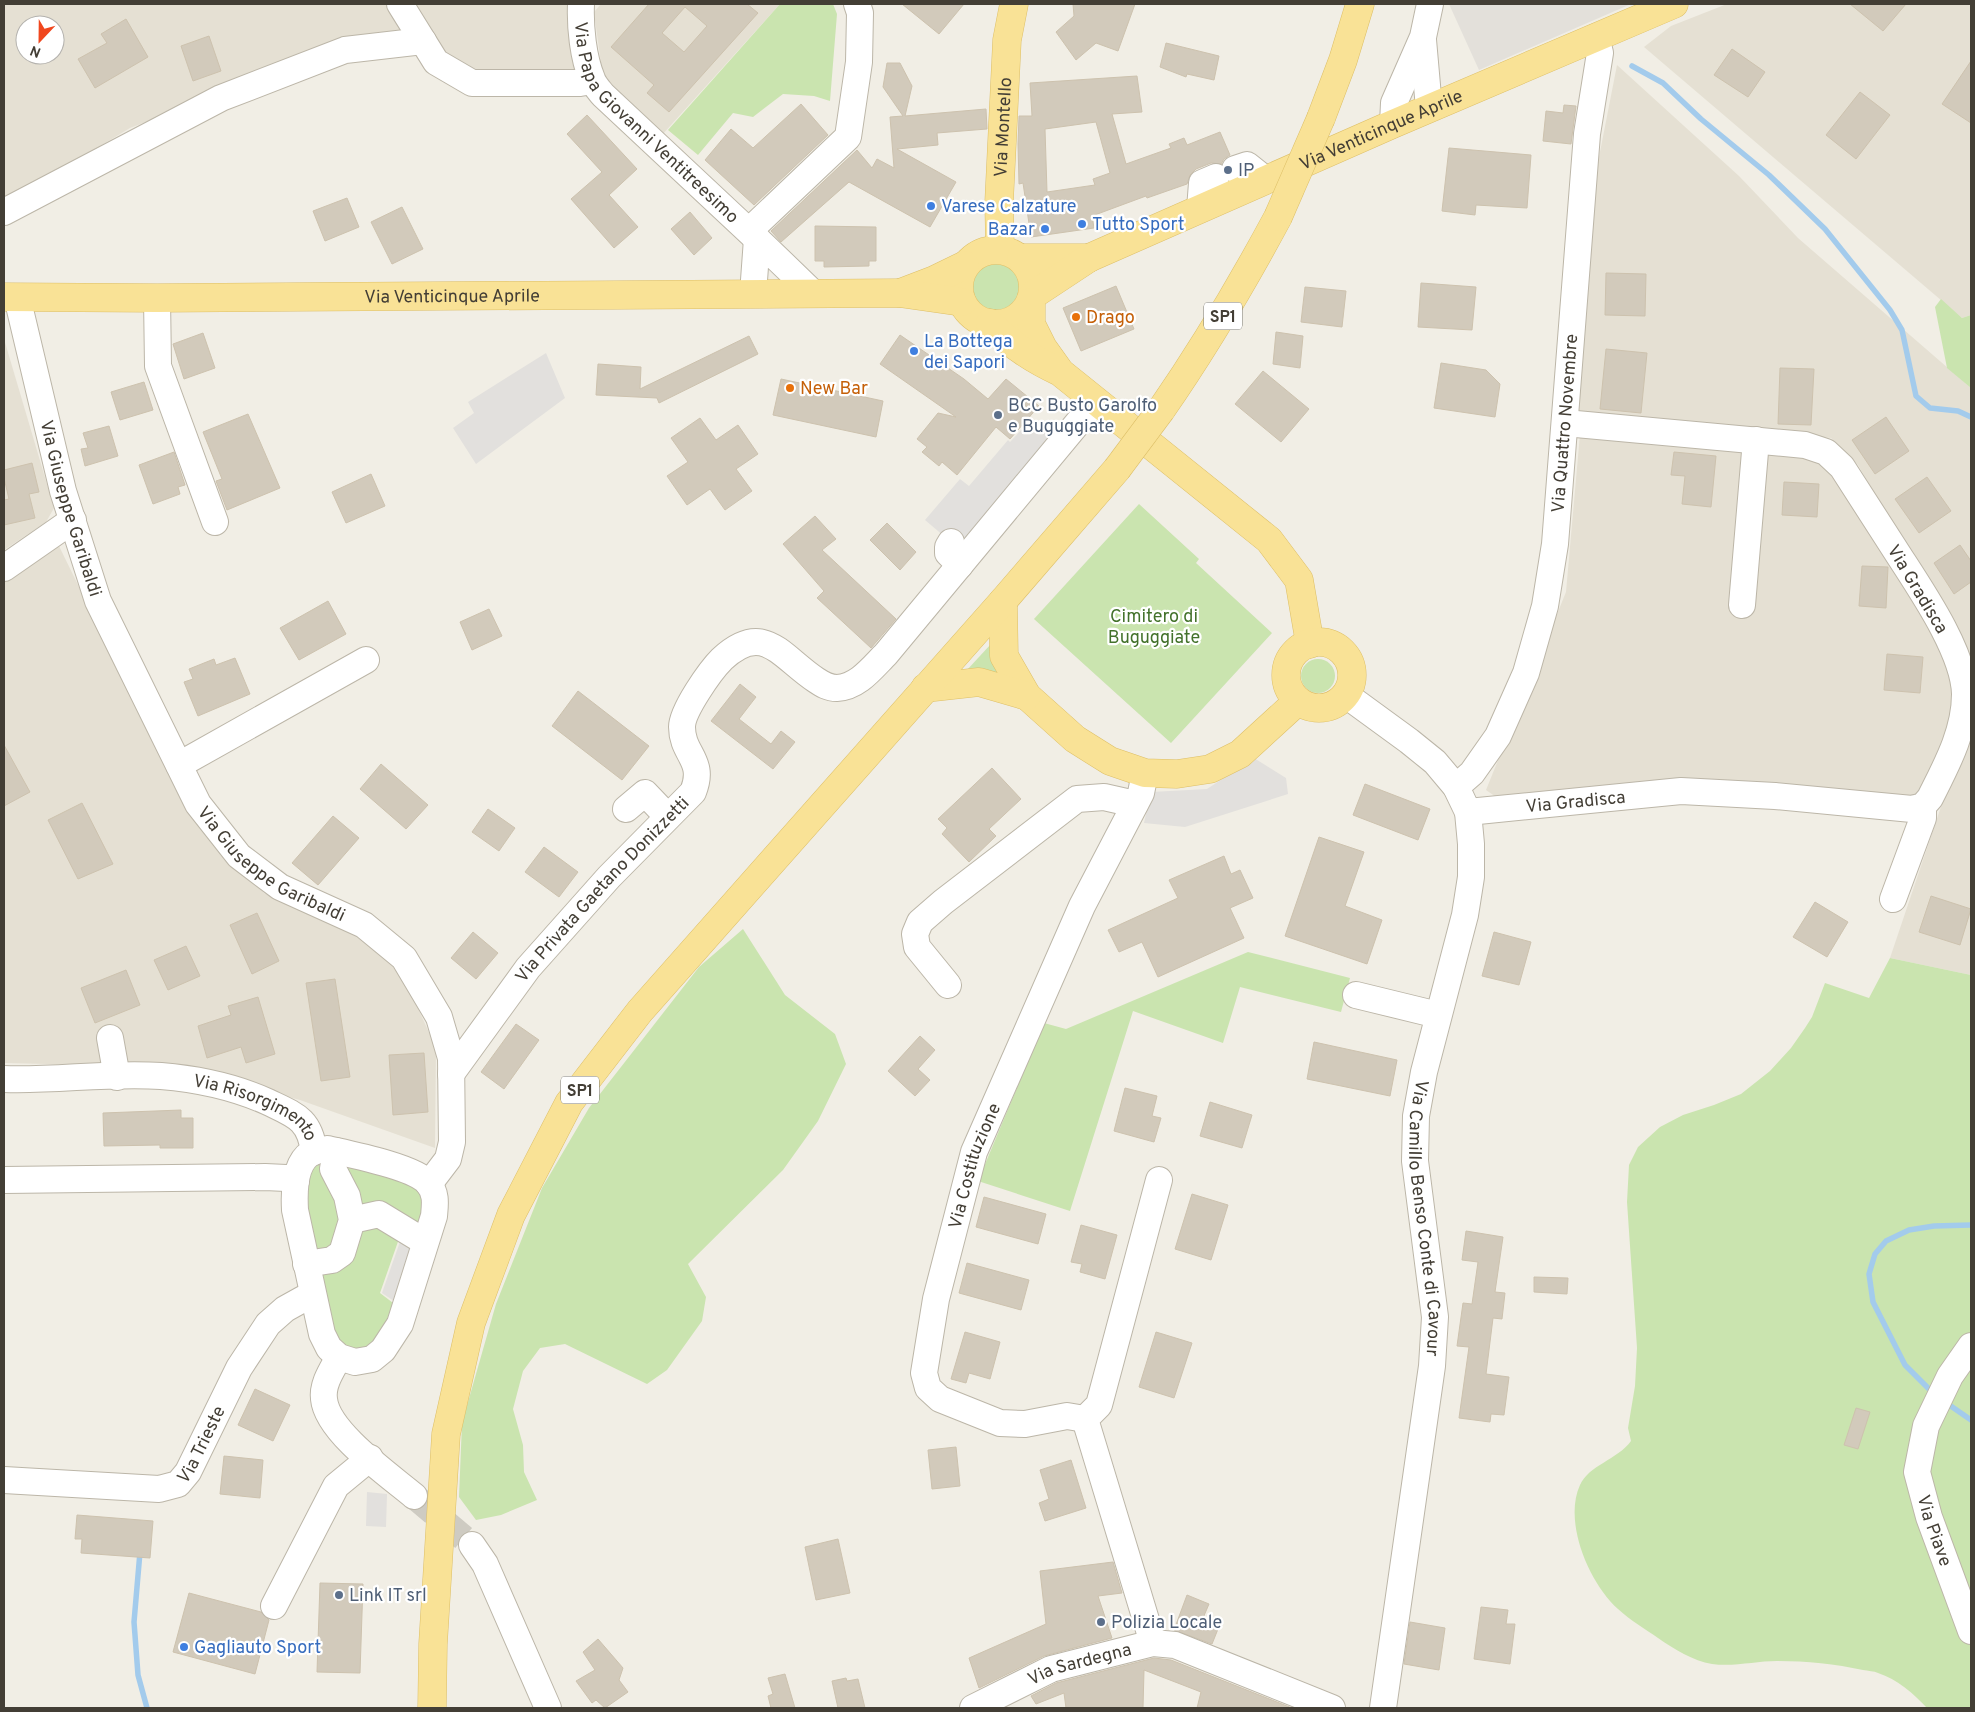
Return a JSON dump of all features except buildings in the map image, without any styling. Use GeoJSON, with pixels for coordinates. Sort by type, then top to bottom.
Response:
{"type":"FeatureCollection","features":[{"type":"Feature","properties":{"kind":"main road","name":"Via Montello"},"geometry":{"type":"LineString","coordinates":[[1010,254],[999,203],[1008,40],[1014,4]]}},
{"type":"Feature","properties":{"kind":"main road","name":"SP1"},"geometry":{"type":"LineString","coordinates":[[432,1708],[446,1434],[471,1323],[511,1215],[569,1103],[640,1011],[1003,601],[1117,469],[1161,410],[1203,348],[1278,217],[1321,118],[1343,60],[1360,4]]}},
{"type":"Feature","properties":{"kind":"main road","name":"Via Venticinque Aprile"},"geometry":{"type":"LineString","coordinates":[[1032,298],[1090,258],[1429,108],[1674,4]]}},
{"type":"Feature","properties":{"kind":"main road"},"geometry":{"type":"LineString","coordinates":[[1060,372],[1043,348],[1031,324],[1034,285],[1028,266],[1010,254],[981,252],[972,258],[960,277],[959,290],[962,302],[974,316],[990,324],[1006,339],[1041,363],[1060,372],[1269,540],[1299,580],[1310,644]]}},
{"type":"Feature","properties":{"kind":"main road","name":"Via Venticinque Aprile"},"geometry":{"type":"LineString","coordinates":[[1010,254],[1090,258]]}},
{"type":"Feature","properties":{"kind":"main road","name":"Via Venticinque Aprile"},"geometry":{"type":"LineString","coordinates":[[899,293],[934,280],[966,265]]}},
{"type":"Feature","properties":{"kind":"main road","name":"Via Venticinque Aprile"},"geometry":{"type":"LineString","coordinates":[[10,297],[157,298],[899,293],[962,302]]}},
{"type":"Feature","properties":{"kind":"main road"},"geometry":{"type":"LineString","coordinates":[[990,324],[1003,324],[1014,320],[1024,312],[1032,298]]}},
{"type":"Feature","properties":{"kind":"main road"},"geometry":{"type":"LineString","coordinates":[[1003,601],[1004,656],[1027,696],[1075,739],[1110,761],[1145,773],[1178,774],[1210,768],[1240,754],[1298,701]]}},
{"type":"Feature","properties":{"kind":"main road"},"geometry":{"type":"LineString","coordinates":[[1320,642],[1330,644],[1339,649],[1351,666],[1352,676],[1346,695],[1328,707],[1307,706],[1298,701],[1291,693],[1287,684],[1288,664],[1293,655],[1300,648],[1320,642]]}},
{"type":"Feature","properties":{"kind":"main road"},"geometry":{"type":"LineString","coordinates":[[925,688],[979,682],[1027,696]]}},
{"type":"Feature","properties":{"kind":"street"},"geometry":{"type":"LineString","coordinates":[[400,4],[436,62],[472,83],[580,83],[592,81]]}},
{"type":"Feature","properties":{"kind":"street","name":"Via Papa Giovanni Ventitreesimo"},"geometry":{"type":"LineString","coordinates":[[581,4],[587,64],[592,81],[603,95],[814,294]]}},
{"type":"Feature","properties":{"kind":"street","name":"Via Papa Giovanni Ventitreesimo"},"geometry":{"type":"LineString","coordinates":[[753,294],[753,235],[848,137],[858,62],[860,19],[857,4]]}},
{"type":"Feature","properties":{"kind":"street"},"geometry":{"type":"LineString","coordinates":[[1393,124],[1394,104],[1423,36],[1430,4]]}},
{"type":"Feature","properties":{"kind":"street"},"geometry":{"type":"LineString","coordinates":[[1423,36],[1429,108]]}},
{"type":"Feature","properties":{"kind":"street","name":"Via Quattro Novembre"},"geometry":{"type":"LineString","coordinates":[[1456,787],[1472,773],[1498,736],[1526,673],[1546,606],[1555,544],[1588,134],[1600,53],[1596,37]]}},
{"type":"Feature","properties":{"kind":"street"},"geometry":{"type":"LineString","coordinates":[[4,212],[221,98],[345,50],[423,41]]}},
{"type":"Feature","properties":{"kind":"street"},"geometry":{"type":"LineString","coordinates":[[1200,209],[1202,183],[1247,165],[1266,180]]}},
{"type":"Feature","properties":{"kind":"street","name":"Via Giuseppe Garibaldi"},"geometry":{"type":"LineString","coordinates":[[10,297],[64,491],[98,601],[198,804],[239,856],[280,886],[364,925],[404,958],[439,1018],[451,1058],[452,1142],[448,1159],[429,1184]]}},
{"type":"Feature","properties":{"kind":"street"},"geometry":{"type":"LineString","coordinates":[[157,298],[158,366],[214,522]]}},
{"type":"Feature","properties":{"kind":"street","name":"Via Privata Gaetano Donizzetti"},"geometry":{"type":"LineString","coordinates":[[451,1074],[528,968],[609,876],[693,792],[697,782],[698,771],[686,744],[682,728],[684,715],[691,700],[722,659],[743,645],[756,642],[769,643],[826,687],[837,688],[849,685],[864,676],[886,654],[956,553],[998,509],[1055,442],[1096,401]]}},
{"type":"Feature","properties":{"kind":"street","name":"Via Gradisca"},"geometry":{"type":"LineString","coordinates":[[1468,812],[1681,791],[1776,796],[1912,808],[1923,806],[1930,798],[1950,757],[1964,714],[1965,693],[1962,672],[1928,600],[1842,467],[1826,452],[1805,445],[1564,423]]}},
{"type":"Feature","properties":{"kind":"street"},"geometry":{"type":"LineString","coordinates":[[1742,605],[1756,440]]}},
{"type":"Feature","properties":{"kind":"street"},"geometry":{"type":"LineString","coordinates":[[4,568],[73,520]]}},
{"type":"Feature","properties":{"kind":"street"},"geometry":{"type":"LineString","coordinates":[[179,766],[366,660]]}},
{"type":"Feature","properties":{"kind":"street","name":"Via Camillo Benso Conte di Cavour"},"geometry":{"type":"LineString","coordinates":[[1346,695],[1435,762],[1456,787],[1468,812],[1471,844],[1471,877],[1465,915],[1424,1072],[1416,1116],[1415,1152],[1420,1205],[1435,1317],[1432,1366],[1383,1708]]}},
{"type":"Feature","properties":{"kind":"street","name":"Via Costituzione"},"geometry":{"type":"LineString","coordinates":[[1085,1418],[1067,1416],[1025,1424],[1000,1423],[940,1399],[928,1388],[924,1373],[936,1299],[974,1152],[1082,906],[1141,793],[1145,773]]}},
{"type":"Feature","properties":{"kind":"street"},"geometry":{"type":"LineString","coordinates":[[626,809],[645,794],[667,816]]}},
{"type":"Feature","properties":{"kind":"street"},"geometry":{"type":"LineString","coordinates":[[948,985],[917,947],[915,934],[920,922],[943,902],[1077,799],[1104,797],[1135,804]]}},
{"type":"Feature","properties":{"kind":"street","name":"Via Gradisca"},"geometry":{"type":"LineString","coordinates":[[1893,899],[1923,818],[1923,806]]}},
{"type":"Feature","properties":{"kind":"street"},"geometry":{"type":"LineString","coordinates":[[1356,995],[1438,1015]]}},
{"type":"Feature","properties":{"kind":"street"},"geometry":{"type":"LineString","coordinates":[[110,1038],[117,1077]]}},
{"type":"Feature","properties":{"kind":"street","name":"Via Risorgimento"},"geometry":{"type":"LineString","coordinates":[[4,1079],[160,1076],[208,1083],[250,1094],[289,1112],[307,1126],[312,1140],[325,1151],[414,1172],[429,1184]]}},
{"type":"Feature","properties":{"kind":"street"},"geometry":{"type":"LineString","coordinates":[[306,1264],[332,1260],[342,1253],[352,1220],[347,1196],[325,1151],[304,1160],[296,1181],[294,1194],[295,1210],[306,1264],[313,1298],[322,1334],[329,1348],[339,1357],[355,1362],[372,1359],[384,1350],[400,1324],[434,1216],[436,1199],[429,1184]]}},
{"type":"Feature","properties":{"kind":"street"},"geometry":{"type":"LineString","coordinates":[[4,1180],[265,1176],[296,1181]]}},
{"type":"Feature","properties":{"kind":"street"},"geometry":{"type":"LineString","coordinates":[[1153,1643],[1085,1418],[1098,1405],[1159,1180]]}},
{"type":"Feature","properties":{"kind":"street"},"geometry":{"type":"LineString","coordinates":[[352,1220],[378,1214],[425,1242]]}},
{"type":"Feature","properties":{"kind":"street","name":"Via Trieste"},"geometry":{"type":"LineString","coordinates":[[4,1480],[159,1489],[178,1484],[188,1472],[239,1368],[268,1324],[285,1309],[303,1299],[313,1298]]}},
{"type":"Feature","properties":{"kind":"street","name":"Via Piave"},"geometry":{"type":"LineString","coordinates":[[1971,1346],[1950,1376],[1926,1426],[1917,1472],[1929,1517],[1971,1631]]}},
{"type":"Feature","properties":{"kind":"street"},"geometry":{"type":"LineString","coordinates":[[339,1357],[326,1381],[324,1398],[328,1415],[340,1431],[414,1496]]}},
{"type":"Feature","properties":{"kind":"street"},"geometry":{"type":"LineString","coordinates":[[274,1606],[336,1486],[370,1458]]}},
{"type":"Feature","properties":{"kind":"street"},"geometry":{"type":"LineString","coordinates":[[472,1545],[485,1564],[548,1708]]}},
{"type":"Feature","properties":{"kind":"street","name":"Via Sardegna"},"geometry":{"type":"LineString","coordinates":[[973,1708],[1051,1669],[1153,1643],[1175,1645],[1332,1708]]}},
{"type":"Feature","properties":{"kind":"shaded area"},"geometry":{"type":"Polygon","coordinates":[[[4,4],[568,4],[576,73],[484,79],[448,65],[430,32],[358,41],[130,128],[4,204],[4,4]]]}},
{"type":"Feature","properties":{"kind":"shaded area"},"geometry":{"type":"Polygon","coordinates":[[[601,4],[780,4],[662,135],[603,79],[594,12],[601,4]]]}},
{"type":"Feature","properties":{"kind":"shaded area"},"geometry":{"type":"Polygon","coordinates":[[[1449,4],[1631,4],[1479,70],[1449,4]]]}},
{"type":"Feature","properties":{"kind":"shaded area"},"geometry":{"type":"Polygon","coordinates":[[[1727,4],[1971,4],[1971,315],[1962,318],[1644,47],[1671,26],[1727,4]]]}},
{"type":"Feature","properties":{"kind":"shaded area"},"geometry":{"type":"Polygon","coordinates":[[[1617,65],[1739,176],[1798,238],[1971,388],[1971,668],[1948,619],[1858,465],[1831,438],[1576,413],[1591,198],[1617,65]]]}},
{"type":"Feature","properties":{"kind":"shaded area"},"geometry":{"type":"Polygon","coordinates":[[[4,339],[54,508],[46,522],[4,550],[4,339]]]}},
{"type":"Feature","properties":{"kind":"shaded area"},"geometry":{"type":"Polygon","coordinates":[[[546,353],[565,398],[476,464],[453,428],[474,413],[468,402],[546,353]]]}},
{"type":"Feature","properties":{"kind":"shaded area"},"geometry":{"type":"Polygon","coordinates":[[[1025,426],[1053,435],[958,548],[925,520],[960,479],[969,486],[1008,440],[1010,442],[1025,426]]]}},
{"type":"Feature","properties":{"kind":"shaded area"},"geometry":{"type":"Polygon","coordinates":[[[1580,434],[1821,460],[1846,485],[1935,631],[1954,681],[1955,707],[1924,793],[1907,799],[1496,797],[1486,790],[1566,592],[1580,434]]]}},
{"type":"Feature","properties":{"kind":"shaded area"},"geometry":{"type":"Polygon","coordinates":[[[59,546],[183,800],[264,893],[371,940],[407,984],[436,1048],[435,1148],[300,1100],[175,1067],[4,1063],[4,582],[59,546]]]}},
{"type":"Feature","properties":{"kind":"shaded area"},"geometry":{"type":"Polygon","coordinates":[[[1971,733],[1971,975],[1890,958],[1947,789],[1971,733]]]}},
{"type":"Feature","properties":{"kind":"shaded area"},"geometry":{"type":"Polygon","coordinates":[[[1254,758],[1286,778],[1288,794],[1185,827],[1144,823],[1151,792],[1207,789],[1254,758]]]}},
{"type":"Feature","properties":{"kind":"shaded area"},"geometry":{"type":"Polygon","coordinates":[[[402,1236],[415,1245],[397,1303],[382,1293],[402,1236]]]}},
{"type":"Feature","properties":{"kind":"shaded area"},"geometry":{"type":"Polygon","coordinates":[[[367,1492],[387,1494],[386,1527],[366,1526],[367,1492]]]}},
{"type":"Feature","properties":{"kind":"green space"},"geometry":{"type":"Polygon","coordinates":[[[780,4],[833,4],[837,14],[830,101],[814,96],[783,94],[753,117],[733,113],[698,155],[668,130],[780,4]]]}},
{"type":"Feature","properties":{"kind":"green space"},"geometry":{"type":"Polygon","coordinates":[[[1001,264],[1005,265],[1015,274],[1018,278],[1018,296],[1009,306],[1001,310],[991,310],[983,306],[974,296],[973,282],[977,274],[987,265],[1001,264]]]}},
{"type":"Feature","properties":{"kind":"green space"},"geometry":{"type":"Polygon","coordinates":[[[1941,299],[1962,318],[1971,315],[1971,388],[1947,368],[1935,307],[1941,299]]]}},
{"type":"Feature","properties":{"kind":"green space","name":"Cimitero di Buguggiate"},"geometry":{"type":"Polygon","coordinates":[[[1139,504],[1199,559],[1196,563],[1272,633],[1171,743],[1034,619],[1139,504]]]}},
{"type":"Feature","properties":{"kind":"green space"},"geometry":{"type":"Polygon","coordinates":[[[991,644],[1001,676],[967,670],[991,644]]]}},
{"type":"Feature","properties":{"kind":"green space"},"geometry":{"type":"Polygon","coordinates":[[[1318,659],[1330,664],[1335,676],[1330,688],[1318,693],[1306,688],[1301,676],[1306,664],[1318,659]]]}},
{"type":"Feature","properties":{"kind":"green space"},"geometry":{"type":"Polygon","coordinates":[[[743,929],[785,995],[835,1034],[846,1064],[818,1121],[783,1170],[688,1264],[706,1297],[702,1321],[667,1370],[647,1384],[565,1344],[540,1348],[523,1371],[513,1409],[523,1445],[524,1472],[537,1500],[501,1515],[476,1520],[459,1497],[462,1423],[496,1304],[542,1188],[589,1108],[699,967],[743,929]]]}},
{"type":"Feature","properties":{"kind":"green space"},"geometry":{"type":"Polygon","coordinates":[[[1248,952],[1350,978],[1341,1012],[1240,987],[1223,1043],[1133,1011],[1070,1211],[978,1181],[1044,1023],[1066,1029],[1248,952]]]}},
{"type":"Feature","properties":{"kind":"green space"},"geometry":{"type":"Polygon","coordinates":[[[1890,958],[1971,975],[1971,1708],[1927,1708],[1911,1692],[1898,1683],[1873,1671],[1799,1662],[1769,1661],[1720,1665],[1691,1657],[1633,1621],[1607,1598],[1597,1584],[1582,1551],[1577,1534],[1575,1516],[1576,1500],[1584,1478],[1596,1467],[1625,1448],[1631,1441],[1628,1428],[1635,1386],[1637,1348],[1627,1202],[1629,1165],[1638,1147],[1660,1127],[1683,1115],[1741,1094],[1770,1071],[1791,1048],[1812,1017],[1825,983],[1869,998],[1890,958]]]}},
{"type":"Feature","properties":{"kind":"green space"},"geometry":{"type":"Polygon","coordinates":[[[329,1158],[409,1182],[420,1192],[426,1202],[418,1243],[401,1233],[380,1293],[397,1306],[378,1342],[358,1351],[334,1341],[304,1210],[306,1176],[312,1169],[329,1158]]]}},
{"type":"Feature","properties":{"kind":"waterway"},"geometry":{"type":"LineString","coordinates":[[1632,66],[1663,83],[1701,119],[1769,175],[1825,229],[1890,310],[1902,330],[1916,396],[1930,408],[1958,411],[1971,417]]}},
{"type":"Feature","properties":{"kind":"waterway"},"geometry":{"type":"LineString","coordinates":[[1934,1394],[1905,1365],[1873,1302],[1869,1274],[1875,1254],[1886,1241],[1909,1230],[1934,1226],[1971,1225]]}},
{"type":"Feature","properties":{"kind":"waterway"},"geometry":{"type":"LineString","coordinates":[[1945,1402],[1971,1420]]}},
{"type":"Feature","properties":{"kind":"waterway"},"geometry":{"type":"LineString","coordinates":[[140,1552],[134,1622],[138,1675],[147,1708]]}},
{"type":"Feature","properties":{"kind":"tunnel"},"geometry":{"type":"LineString","coordinates":[[414,1496],[472,1545]]}},
{"type":"Feature","properties":{"kind":"place","name":"IP"},"geometry":{"type":"Point","coordinates":[1228,170]}},
{"type":"Feature","properties":{"kind":"place","name":"Varese Calzature"},"geometry":{"type":"Point","coordinates":[931,206]}},
{"type":"Feature","properties":{"kind":"place","name":"Tutto Sport"},"geometry":{"type":"Point","coordinates":[1082,224]}},
{"type":"Feature","properties":{"kind":"place","name":"Bazar"},"geometry":{"type":"Point","coordinates":[1045,229]}},
{"type":"Feature","properties":{"kind":"place","name":"Drago"},"geometry":{"type":"Point","coordinates":[1076,317]}},
{"type":"Feature","properties":{"kind":"place","name":"La Bottega dei Sapori"},"geometry":{"type":"Point","coordinates":[914,351]}},
{"type":"Feature","properties":{"kind":"place","name":"New Bar"},"geometry":{"type":"Point","coordinates":[790,388]}},
{"type":"Feature","properties":{"kind":"place","name":"BCC Busto Garolfo e Buguggiate"},"geometry":{"type":"Point","coordinates":[998,415]}},
{"type":"Feature","properties":{"kind":"place","name":"Link IT srl"},"geometry":{"type":"Point","coordinates":[339,1595]}},
{"type":"Feature","properties":{"kind":"place","name":"Polizia Locale"},"geometry":{"type":"Point","coordinates":[1101,1622]}},
{"type":"Feature","properties":{"kind":"place","name":"Gagliauto Sport"},"geometry":{"type":"Point","coordinates":[184,1647]}}]}
